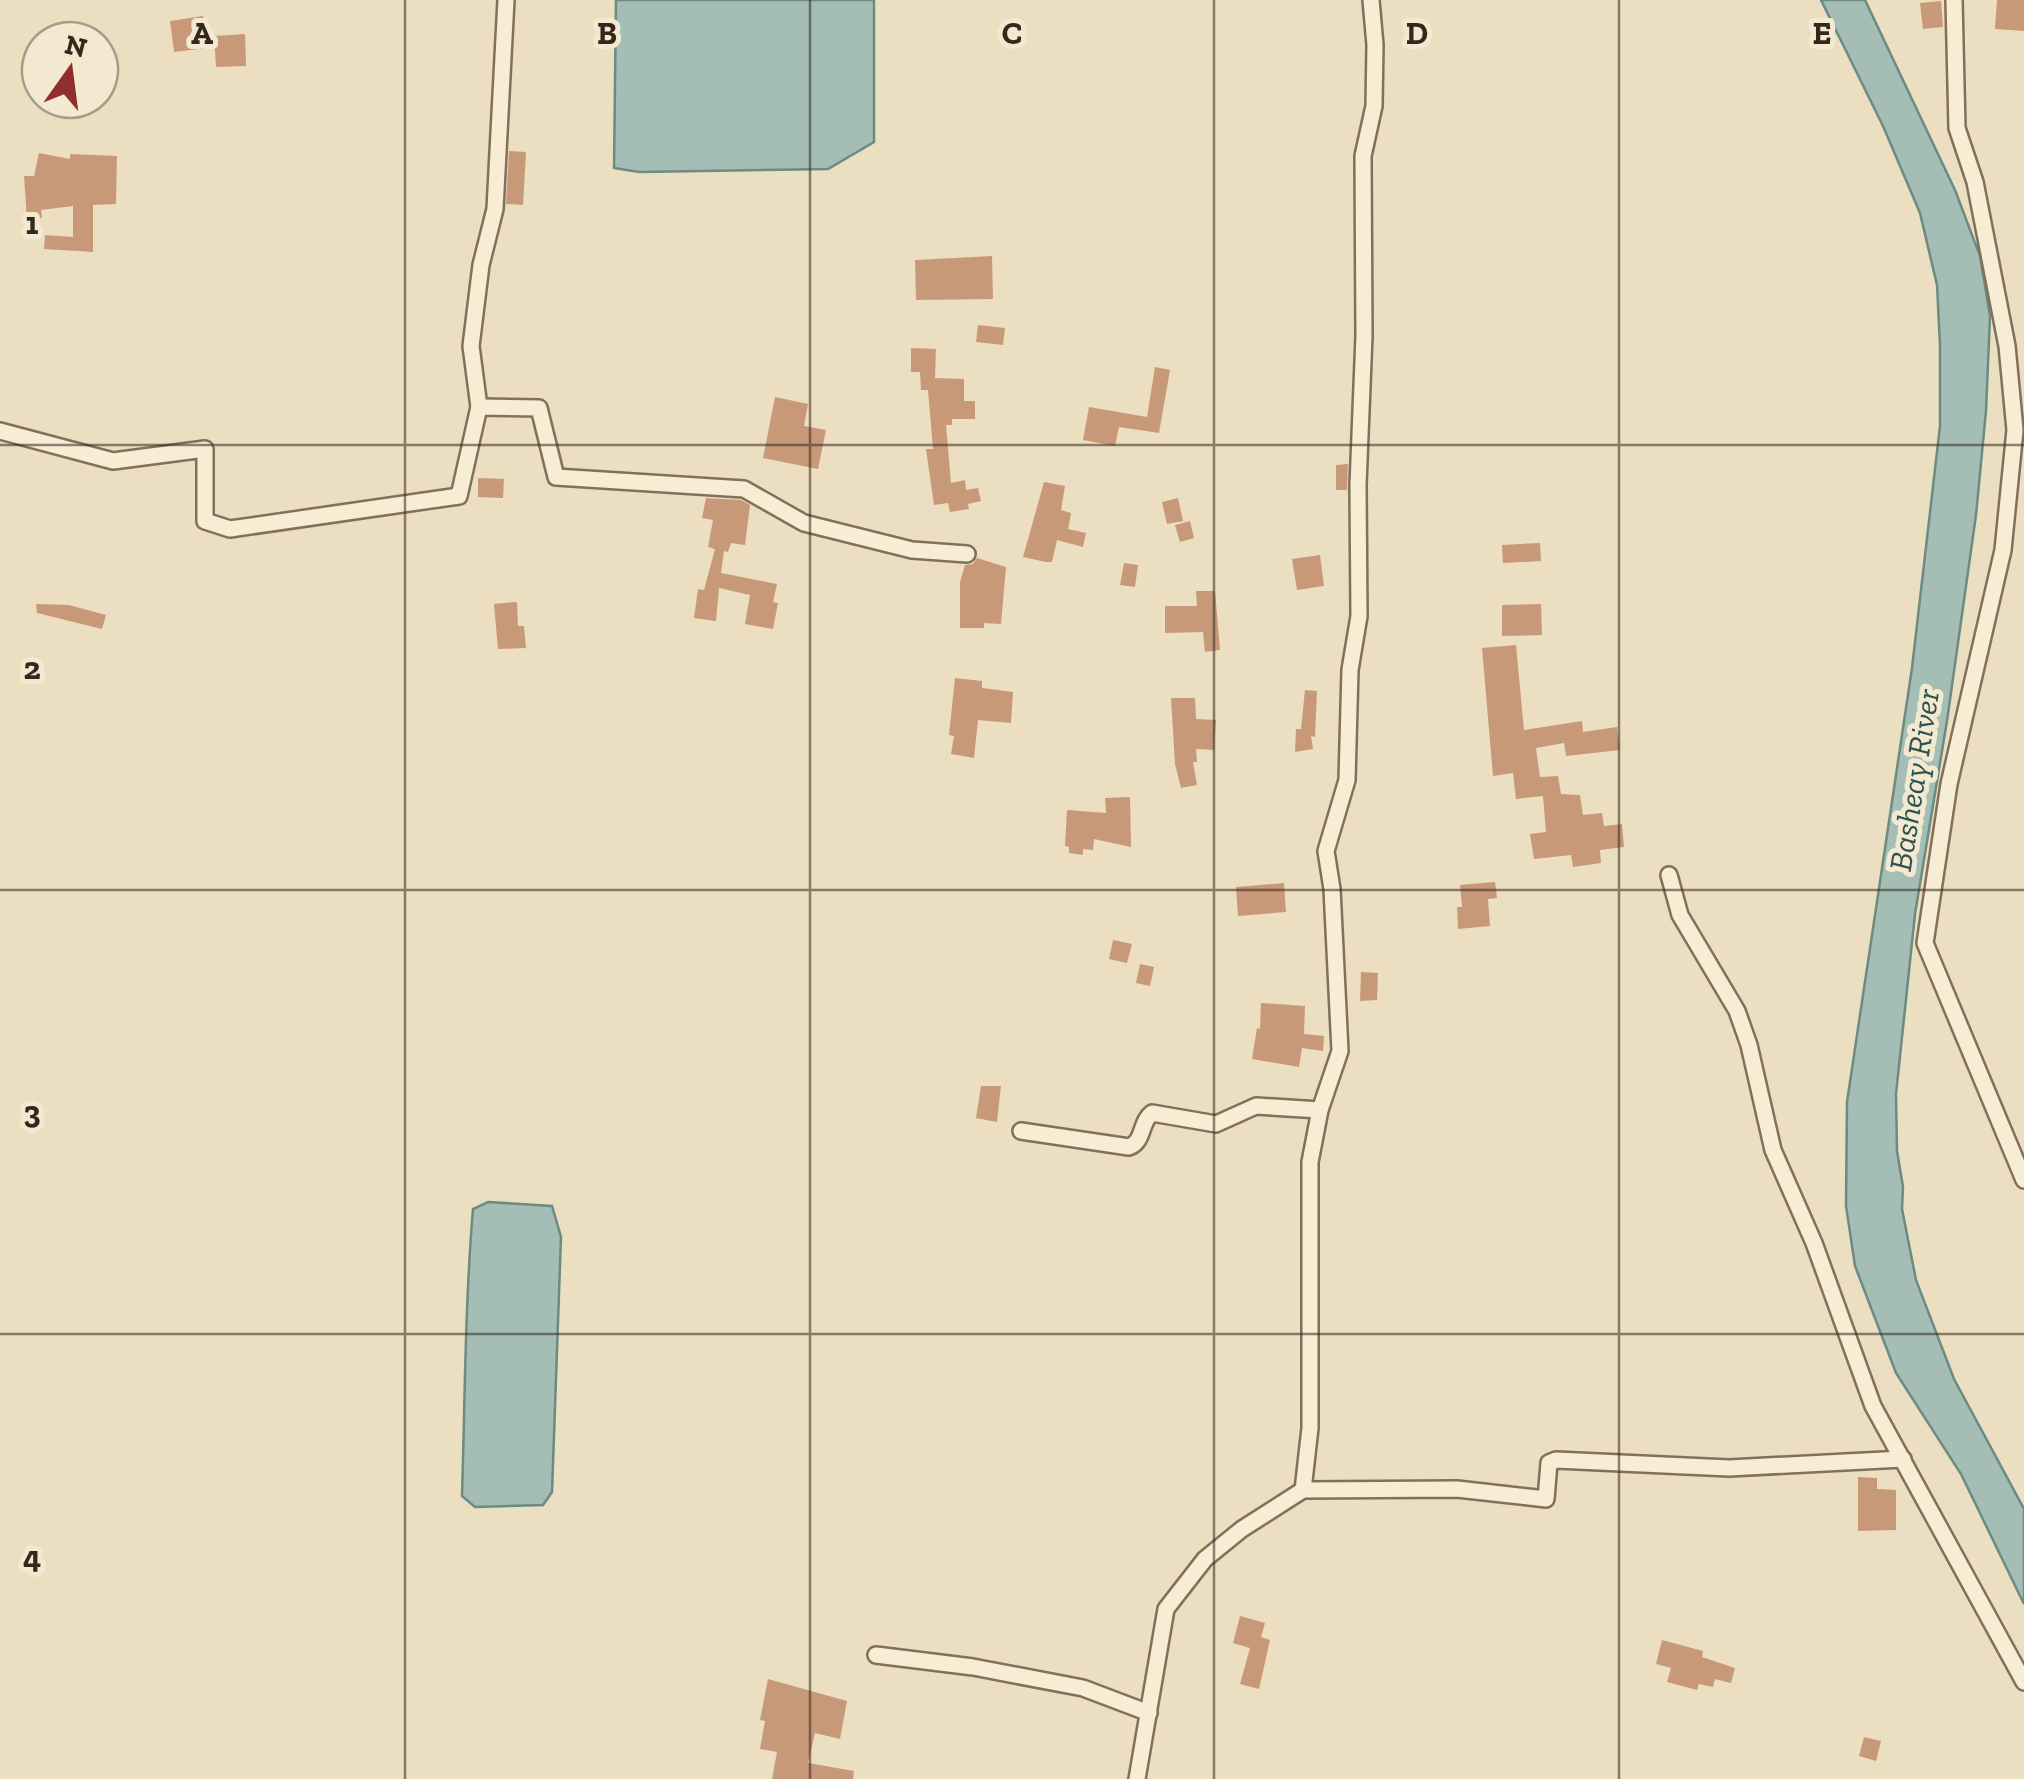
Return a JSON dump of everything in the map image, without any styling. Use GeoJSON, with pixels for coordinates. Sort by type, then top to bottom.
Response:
{"type":"FeatureCollection","features":[{"type":"Feature","properties":{"kind":"street"},"geometry":{"type":"LineString","coordinates":[[0,431],[113,461],[205,448],[206,521],[230,529],[459,496],[479,407],[471,346],[481,265],[495,209],[506,0]]}},
{"type":"Feature","properties":{"kind":"street"},"geometry":{"type":"LineString","coordinates":[[1303,1490],[1310,1428],[1310,1162],[1320,1110],[1340,1051],[1335,924],[1326,851],[1347,780],[1350,670],[1359,616],[1363,156],[1374,106],[1376,45],[1370,0]]}},
{"type":"Feature","properties":{"kind":"street"},"geometry":{"type":"LineString","coordinates":[[1954,0],[1958,128],[1975,182],[2008,346],[2015,430],[2003,550],[1950,784],[1925,943],[2024,1180]]}},
{"type":"Feature","properties":{"kind":"street"},"geometry":{"type":"LineString","coordinates":[[479,407],[539,408],[556,477],[744,489],[804,522],[912,550],[967,554]]}},
{"type":"Feature","properties":{"kind":"street"},"geometry":{"type":"LineString","coordinates":[[1670,874],[1680,916],[1737,1011],[1749,1045],[1772,1150],[1814,1243],[1872,1406],[2024,1682]]}},
{"type":"Feature","properties":{"kind":"street"},"geometry":{"type":"LineString","coordinates":[[1021,1130],[1128,1147],[1137,1142],[1152,1112],[1216,1124],[1256,1106],[1320,1110]]}},
{"type":"Feature","properties":{"kind":"street"},"geometry":{"type":"LineString","coordinates":[[1137,1779],[1166,1610],[1205,1559],[1303,1490],[1457,1489],[1546,1499],[1549,1463],[1556,1460],[1729,1468],[1903,1460]]}},
{"type":"Feature","properties":{"kind":"street"},"geometry":{"type":"LineString","coordinates":[[876,1655],[974,1667],[1083,1688],[1149,1714]]}},
{"type":"Feature","properties":{"kind":"water"},"geometry":{"type":"Polygon","coordinates":[[[616,0],[874,0],[874,142],[828,169],[639,172],[614,168],[616,0]]]}},
{"type":"Feature","properties":{"kind":"water","name":"Basheay River"},"geometry":{"type":"Polygon","coordinates":[[[1821,0],[1865,0],[1955,190],[1980,256],[1990,316],[1976,515],[1915,914],[1896,1094],[1897,1151],[1902,1209],[1916,1280],[1954,1379],[2024,1509],[2024,1604],[1961,1474],[1896,1373],[1855,1266],[1846,1206],[1847,1102],[1912,668],[1940,426],[1940,345],[1937,285],[1920,213],[1883,126],[1821,0]]]}},
{"type":"Feature","properties":{"kind":"water"},"geometry":{"type":"Polygon","coordinates":[[[488,1202],[552,1206],[561,1237],[552,1492],[543,1505],[475,1507],[462,1496],[473,1209],[488,1202]]]}},
{"type":"Feature","properties":{"kind":"building"},"geometry":{"type":"Polygon","coordinates":[[[1997,0],[2024,0],[2024,31],[1995,29],[1997,0]]]}},
{"type":"Feature","properties":{"kind":"building"},"geometry":{"type":"Polygon","coordinates":[[[1941,1],[1943,27],[1923,29],[1920,3],[1941,1]]]}},
{"type":"Feature","properties":{"kind":"building"},"geometry":{"type":"Polygon","coordinates":[[[203,16],[207,48],[174,52],[170,21],[203,16]]]}},
{"type":"Feature","properties":{"kind":"building"},"geometry":{"type":"Polygon","coordinates":[[[245,34],[246,66],[216,67],[214,36],[245,34]]]}},
{"type":"Feature","properties":{"kind":"building"},"geometry":{"type":"Polygon","coordinates":[[[509,151],[526,152],[523,205],[506,204],[509,151]]]}},
{"type":"Feature","properties":{"kind":"building"},"geometry":{"type":"Polygon","coordinates":[[[39,153],[70,159],[70,154],[117,156],[116,204],[93,205],[93,252],[44,249],[45,235],[73,237],[73,206],[41,210],[42,218],[27,219],[24,176],[34,176],[39,153]]]}},
{"type":"Feature","properties":{"kind":"building"},"geometry":{"type":"Polygon","coordinates":[[[992,256],[993,299],[916,300],[915,260],[992,256]]]}},
{"type":"Feature","properties":{"kind":"building"},"geometry":{"type":"Polygon","coordinates":[[[978,325],[1005,328],[1003,345],[976,342],[978,325]]]}},
{"type":"Feature","properties":{"kind":"building"},"geometry":{"type":"Polygon","coordinates":[[[911,348],[936,349],[935,378],[964,379],[964,401],[975,401],[975,419],[952,419],[952,425],[946,425],[951,483],[965,480],[966,490],[978,488],[981,501],[968,504],[969,509],[950,512],[948,503],[934,505],[926,449],[933,449],[928,390],[921,390],[920,372],[911,372],[911,348]]]}},
{"type":"Feature","properties":{"kind":"building"},"geometry":{"type":"Polygon","coordinates":[[[1155,367],[1170,370],[1159,433],[1119,427],[1115,446],[1083,440],[1089,407],[1147,417],[1155,367]]]}},
{"type":"Feature","properties":{"kind":"building"},"geometry":{"type":"Polygon","coordinates":[[[775,397],[808,404],[804,426],[826,430],[818,469],[763,458],[775,397]]]}},
{"type":"Feature","properties":{"kind":"building"},"geometry":{"type":"Polygon","coordinates":[[[1348,464],[1347,490],[1336,490],[1336,465],[1348,464]]]}},
{"type":"Feature","properties":{"kind":"building"},"geometry":{"type":"Polygon","coordinates":[[[478,478],[504,479],[503,498],[478,497],[478,478]]]}},
{"type":"Feature","properties":{"kind":"building"},"geometry":{"type":"Polygon","coordinates":[[[1044,482],[1065,486],[1061,510],[1071,513],[1068,529],[1086,533],[1083,547],[1057,540],[1052,562],[1023,557],[1044,482]]]}},
{"type":"Feature","properties":{"kind":"building"},"geometry":{"type":"Polygon","coordinates":[[[706,498],[741,500],[750,505],[745,545],[731,543],[728,552],[724,551],[721,573],[777,584],[773,629],[745,624],[750,595],[719,588],[716,621],[694,618],[698,589],[704,590],[715,549],[708,547],[713,520],[702,518],[706,498]]]}},
{"type":"Feature","properties":{"kind":"building"},"geometry":{"type":"Polygon","coordinates":[[[1178,498],[1183,521],[1167,524],[1162,502],[1178,498]]]}},
{"type":"Feature","properties":{"kind":"building"},"geometry":{"type":"Polygon","coordinates":[[[1190,521],[1194,538],[1180,542],[1175,525],[1190,521]]]}},
{"type":"Feature","properties":{"kind":"building"},"geometry":{"type":"Polygon","coordinates":[[[1540,543],[1541,561],[1503,563],[1502,545],[1540,543]]]}},
{"type":"Feature","properties":{"kind":"building"},"geometry":{"type":"Polygon","coordinates":[[[1320,555],[1324,586],[1297,590],[1292,559],[1320,555]]]}},
{"type":"Feature","properties":{"kind":"building"},"geometry":{"type":"Polygon","coordinates":[[[977,558],[1006,567],[1001,624],[960,628],[960,582],[965,565],[973,564],[977,558]]]}},
{"type":"Feature","properties":{"kind":"building"},"geometry":{"type":"Polygon","coordinates":[[[1124,563],[1138,565],[1135,587],[1120,585],[1124,563]]]}},
{"type":"Feature","properties":{"kind":"building"},"geometry":{"type":"Polygon","coordinates":[[[1196,591],[1215,591],[1220,650],[1205,652],[1203,632],[1165,633],[1165,606],[1197,606],[1196,591]]]}},
{"type":"Feature","properties":{"kind":"building"},"geometry":{"type":"Polygon","coordinates":[[[517,602],[518,626],[524,626],[526,648],[498,649],[494,604],[517,602]]]}},
{"type":"Feature","properties":{"kind":"building"},"geometry":{"type":"Polygon","coordinates":[[[36,604],[69,605],[106,615],[102,629],[37,613],[36,604]]]}},
{"type":"Feature","properties":{"kind":"building"},"geometry":{"type":"Polygon","coordinates":[[[1541,604],[1542,635],[1502,636],[1502,605],[1541,604]]]}},
{"type":"Feature","properties":{"kind":"building"},"geometry":{"type":"Polygon","coordinates":[[[1516,645],[1524,730],[1582,721],[1583,732],[1617,727],[1620,750],[1566,756],[1564,743],[1536,748],[1540,777],[1558,776],[1561,794],[1580,795],[1583,815],[1602,813],[1604,826],[1622,824],[1624,847],[1600,850],[1601,863],[1573,867],[1571,855],[1534,859],[1530,834],[1546,832],[1543,796],[1516,799],[1513,773],[1493,776],[1482,648],[1516,645]]]}},
{"type":"Feature","properties":{"kind":"building"},"geometry":{"type":"Polygon","coordinates":[[[955,678],[982,681],[982,688],[1013,692],[1011,723],[978,720],[974,758],[951,754],[955,678]]]}},
{"type":"Feature","properties":{"kind":"building"},"geometry":{"type":"Polygon","coordinates":[[[1305,690],[1317,691],[1315,737],[1311,736],[1313,749],[1295,752],[1296,729],[1301,729],[1305,690]]]}},
{"type":"Feature","properties":{"kind":"building"},"geometry":{"type":"Polygon","coordinates":[[[1171,698],[1195,698],[1196,719],[1216,720],[1214,750],[1196,749],[1197,762],[1193,762],[1197,785],[1181,788],[1175,764],[1171,698]]]}},
{"type":"Feature","properties":{"kind":"building"},"geometry":{"type":"Polygon","coordinates":[[[1130,797],[1131,847],[1094,839],[1093,850],[1083,849],[1083,855],[1069,853],[1065,846],[1067,810],[1106,813],[1105,798],[1130,797]]]}},
{"type":"Feature","properties":{"kind":"building"},"geometry":{"type":"Polygon","coordinates":[[[1495,882],[1497,898],[1488,899],[1490,926],[1458,929],[1460,885],[1495,882]]]}},
{"type":"Feature","properties":{"kind":"building"},"geometry":{"type":"Polygon","coordinates":[[[1284,883],[1286,912],[1238,916],[1236,887],[1284,883]]]}},
{"type":"Feature","properties":{"kind":"building"},"geometry":{"type":"Polygon","coordinates":[[[1113,940],[1132,944],[1127,963],[1109,959],[1113,940]]]}},
{"type":"Feature","properties":{"kind":"building"},"geometry":{"type":"Polygon","coordinates":[[[1140,964],[1154,967],[1150,986],[1136,983],[1140,964]]]}},
{"type":"Feature","properties":{"kind":"building"},"geometry":{"type":"Polygon","coordinates":[[[1361,972],[1378,973],[1377,1000],[1360,1001],[1361,972]]]}},
{"type":"Feature","properties":{"kind":"building"},"geometry":{"type":"Polygon","coordinates":[[[1261,1003],[1305,1006],[1304,1034],[1324,1036],[1323,1051],[1302,1048],[1299,1067],[1252,1059],[1257,1028],[1260,1029],[1261,1003]]]}},
{"type":"Feature","properties":{"kind":"building"},"geometry":{"type":"Polygon","coordinates":[[[981,1086],[1001,1086],[997,1122],[976,1118],[981,1086]]]}},
{"type":"Feature","properties":{"kind":"building"},"geometry":{"type":"Polygon","coordinates":[[[1858,1477],[1877,1478],[1877,1489],[1896,1490],[1896,1530],[1858,1531],[1858,1477]]]}},
{"type":"Feature","properties":{"kind":"building"},"geometry":{"type":"Polygon","coordinates":[[[1240,1616],[1265,1623],[1261,1637],[1270,1640],[1259,1689],[1240,1684],[1250,1648],[1233,1643],[1240,1616]]]}},
{"type":"Feature","properties":{"kind":"building"},"geometry":{"type":"Polygon","coordinates":[[[1662,1640],[1703,1651],[1702,1657],[1735,1668],[1731,1683],[1715,1679],[1713,1687],[1699,1684],[1697,1690],[1667,1682],[1671,1668],[1656,1664],[1662,1640]]]}},
{"type":"Feature","properties":{"kind":"building"},"geometry":{"type":"Polygon","coordinates":[[[768,1679],[847,1701],[840,1739],[815,1733],[808,1763],[854,1771],[853,1779],[772,1779],[777,1752],[760,1749],[765,1721],[760,1720],[768,1679]]]}},
{"type":"Feature","properties":{"kind":"building"},"geometry":{"type":"Polygon","coordinates":[[[1864,1737],[1881,1741],[1876,1761],[1859,1756],[1864,1737]]]}}]}
